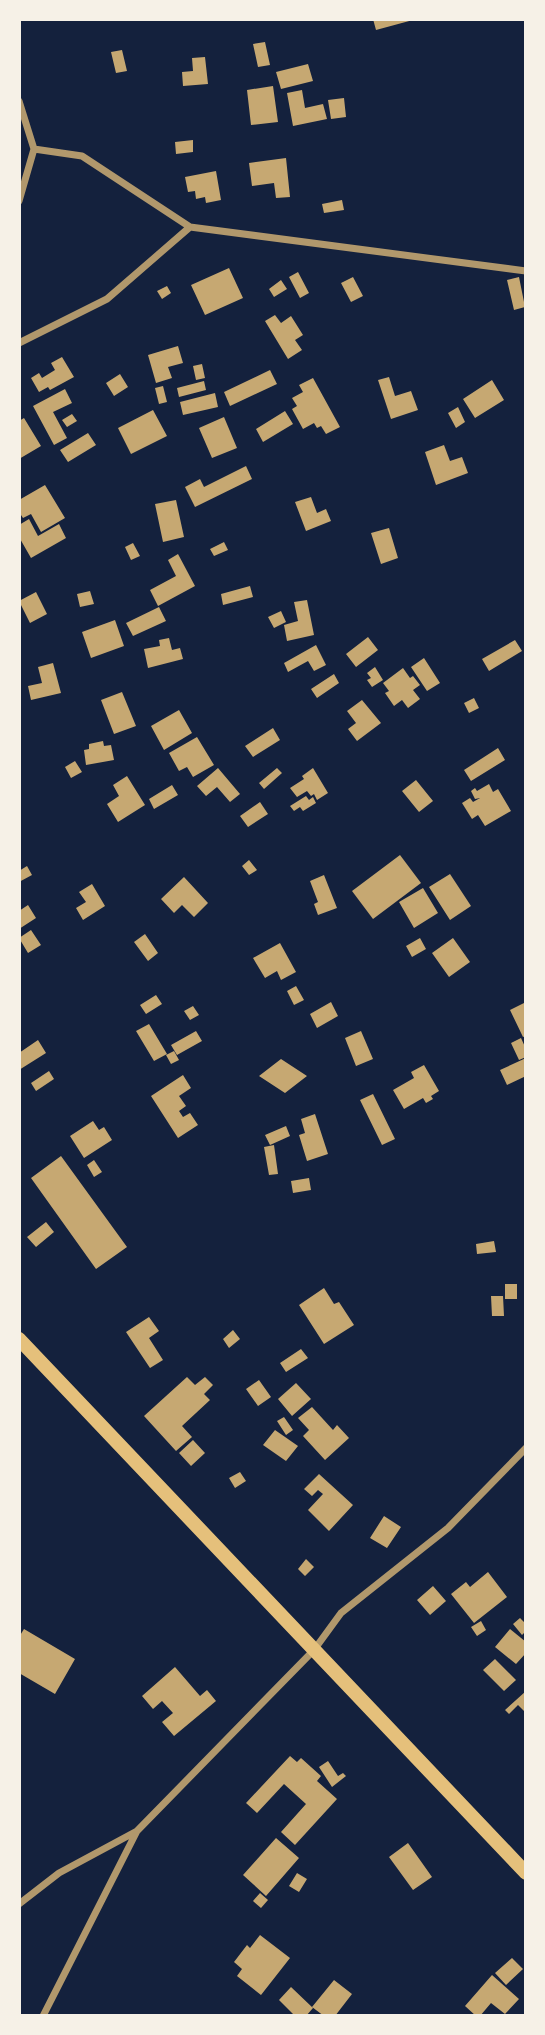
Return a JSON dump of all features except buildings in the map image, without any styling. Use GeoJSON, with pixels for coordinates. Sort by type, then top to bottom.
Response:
{"type":"FeatureCollection","features":[{"type":"Feature","properties":{"kind":"main road"},"geometry":{"type":"LineString","coordinates":[[19,1339],[526,1873]]}},
{"type":"Feature","properties":{"kind":"street"},"geometry":{"type":"LineString","coordinates":[[19,102],[34,149],[19,201]]}},
{"type":"Feature","properties":{"kind":"street"},"geometry":{"type":"LineString","coordinates":[[34,149],[82,156],[190,227],[526,271]]}},
{"type":"Feature","properties":{"kind":"street"},"geometry":{"type":"LineString","coordinates":[[19,343],[107,299],[190,227]]}},
{"type":"Feature","properties":{"kind":"street"},"geometry":{"type":"LineString","coordinates":[[19,1904],[59,1873],[137,1831],[314,1650],[341,1613],[448,1528],[526,1448]]}},
{"type":"Feature","properties":{"kind":"street"},"geometry":{"type":"LineString","coordinates":[[43,2016],[137,1831]]}}]}
